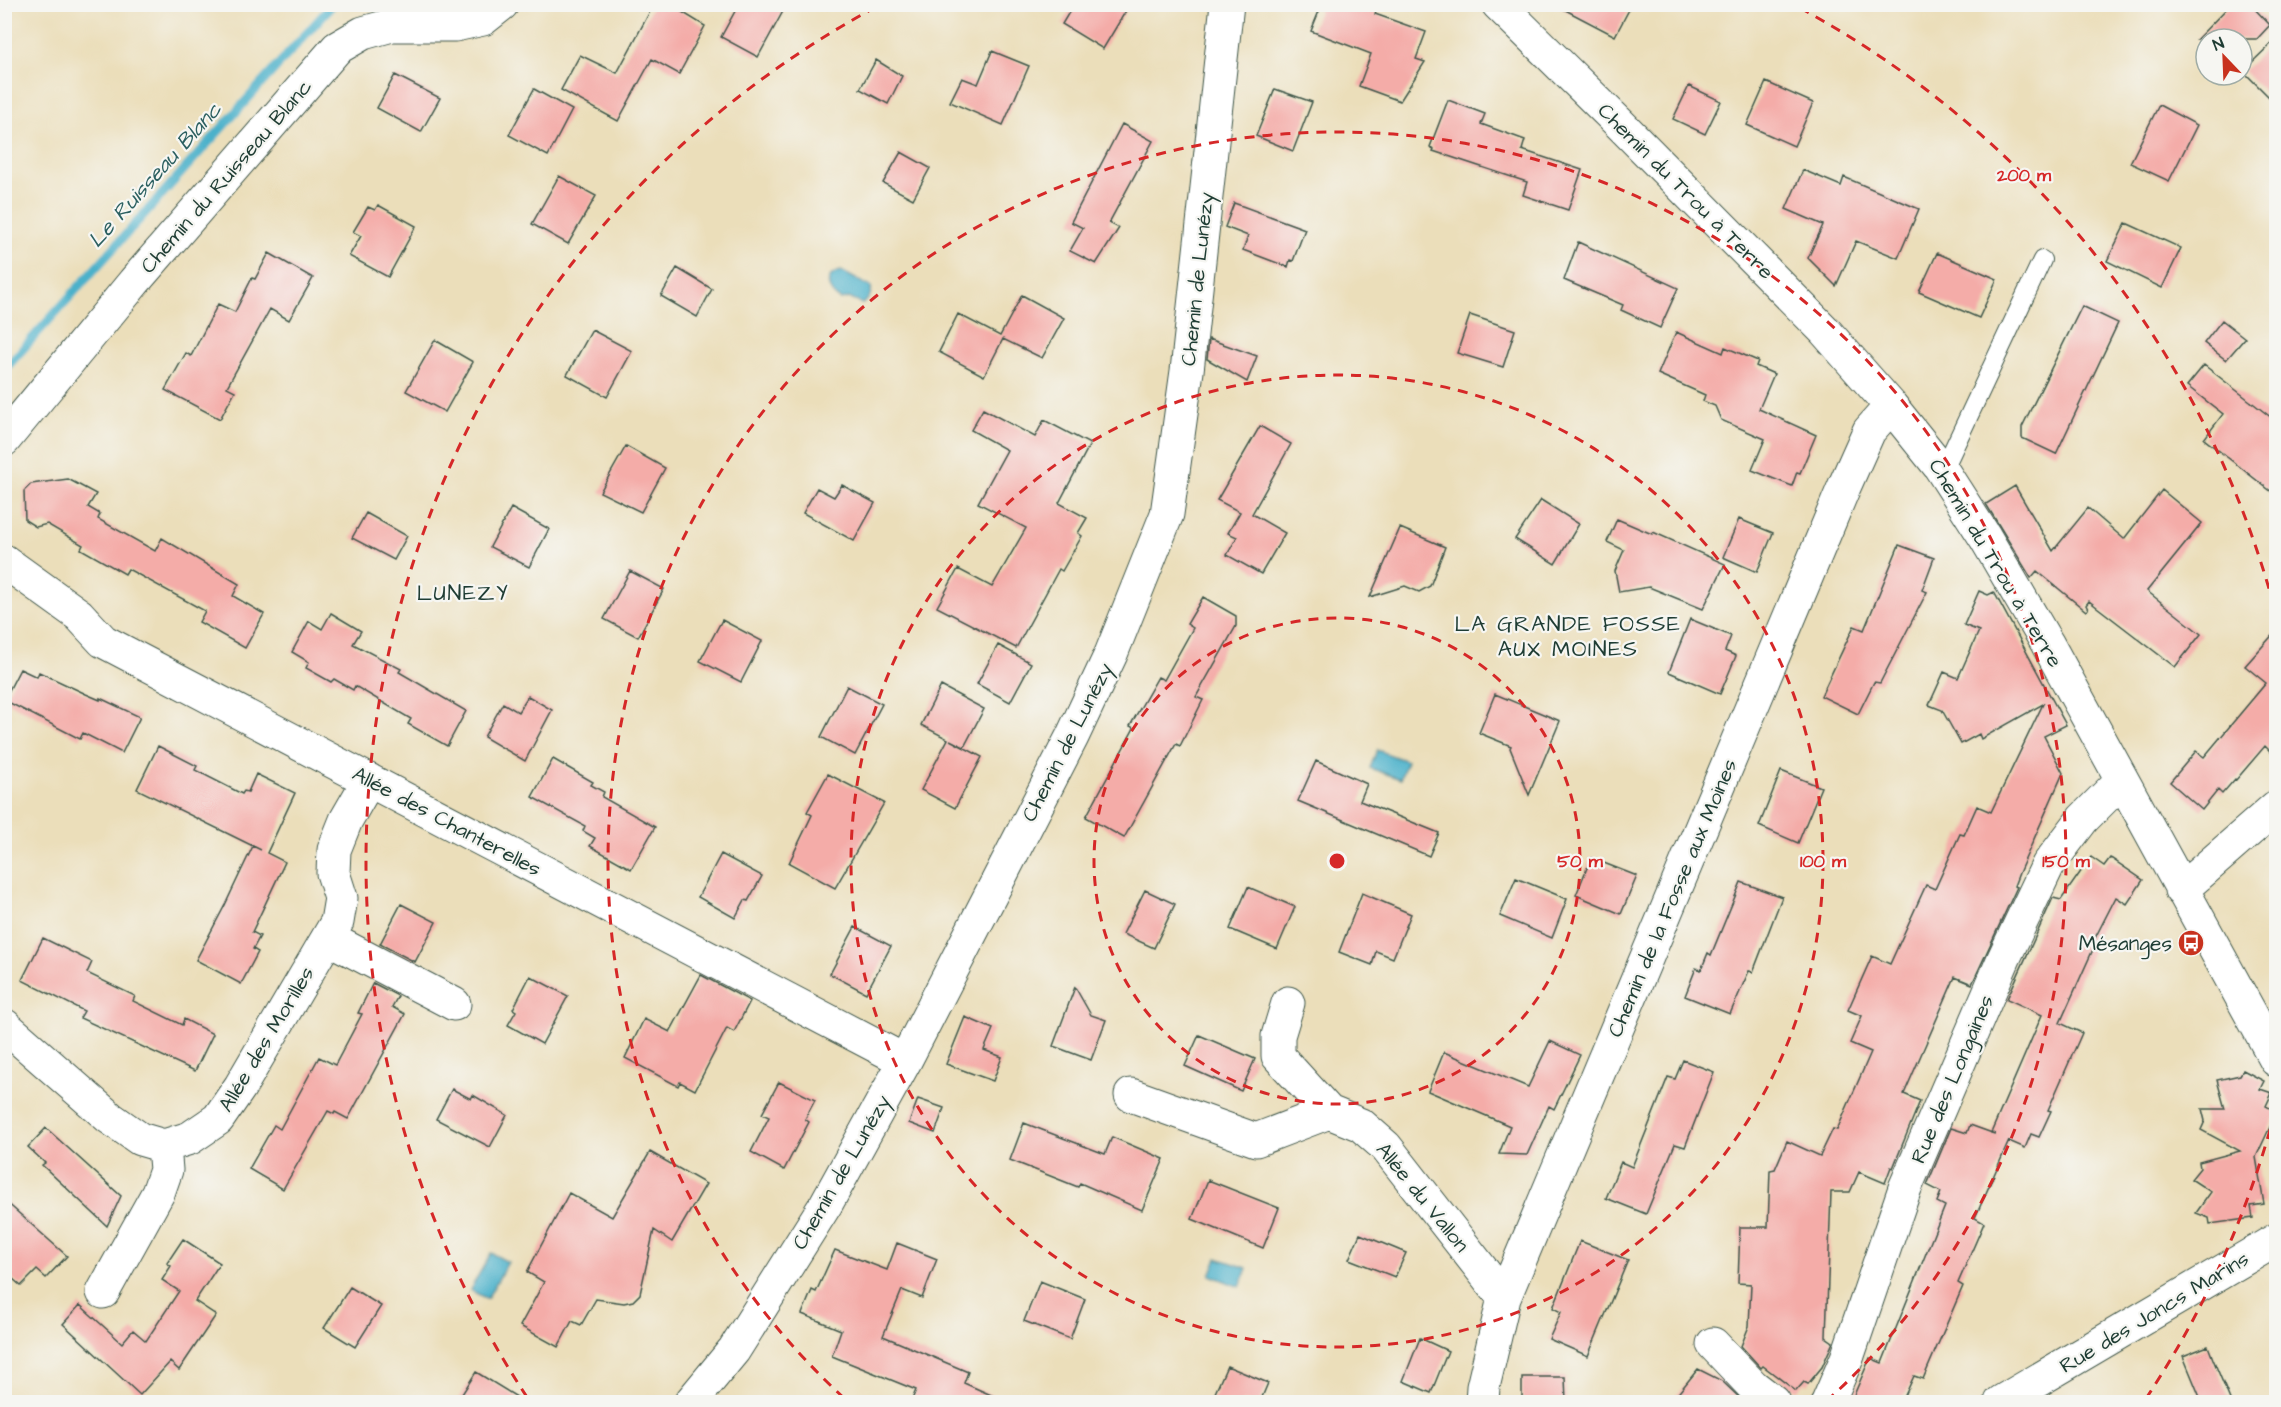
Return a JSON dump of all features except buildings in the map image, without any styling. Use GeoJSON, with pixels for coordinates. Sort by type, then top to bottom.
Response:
{"type":"FeatureCollection","features":[{"type":"Feature","properties":{"kind":"street","name":"Chemin du Ruisseau Blanc"},"geometry":{"type":"LineString","coordinates":[[4,440],[134,282],[337,48],[363,33],[392,25],[455,24],[483,19],[502,4]]}},
{"type":"Feature","properties":{"kind":"street","name":"Chemin de Lunézy"},"geometry":{"type":"LineString","coordinates":[[691,1402],[741,1340],[826,1204],[904,1061],[1072,737],[1112,654],[1167,514],[1187,371],[1227,4]]}},
{"type":"Feature","properties":{"kind":"street","name":"Chemin du Trou à Terre"},"geometry":{"type":"LineString","coordinates":[[1498,4],[1620,124],[1824,332],[1891,406],[1943,471],[2048,643],[2121,781],[2277,1060]]}},
{"type":"Feature","properties":{"kind":"street","name":"Chemin de la Fosse aux Moines"},"geometry":{"type":"LineString","coordinates":[[1482,1402],[1483,1387],[1504,1298],[1844,487],[1869,431],[1891,406]]}},
{"type":"Feature","properties":{"kind":"street","name":"Allée des Chanterelles"},"geometry":{"type":"LineString","coordinates":[[4,561],[79,615],[103,641],[904,1061]]}},
{"type":"Feature","properties":{"kind":"street","name":"Allée des Morilles"},"geometry":{"type":"LineString","coordinates":[[164,1146],[190,1138],[218,1119],[240,1087],[337,922],[340,898],[333,873],[334,850],[346,819],[369,780]]}},
{"type":"Feature","properties":{"kind":"street","name":"Rue des Longaines"},"geometry":{"type":"LineString","coordinates":[[1828,1402],[1847,1358],[1905,1188],[2004,958],[2048,865],[2083,819],[2121,781]]}},
{"type":"Feature","properties":{"kind":"street"},"geometry":{"type":"LineString","coordinates":[[2181,890],[2277,807]]}},
{"type":"Feature","properties":{"kind":"street"},"geometry":{"type":"LineString","coordinates":[[328,938],[454,1004]]}},
{"type":"Feature","properties":{"kind":"street","name":"Allée du Vallon"},"geometry":{"type":"LineString","coordinates":[[1288,1003],[1278,1036],[1278,1056],[1329,1112],[1361,1125],[1386,1147],[1504,1298]]}},
{"type":"Feature","properties":{"kind":"street"},"geometry":{"type":"LineString","coordinates":[[4,1025],[110,1118],[140,1139],[164,1146],[166,1170],[158,1193],[103,1292]]}},
{"type":"Feature","properties":{"kind":"street"},"geometry":{"type":"LineString","coordinates":[[1131,1095],[1256,1140],[1329,1112]]}},
{"type":"Feature","properties":{"kind":"street","name":"Rue des Joncs Marins"},"geometry":{"type":"LineString","coordinates":[[2001,1402],[2277,1240]]}},
{"type":"Feature","properties":{"kind":"street"},"geometry":{"type":"LineString","coordinates":[[1713,1344],[1753,1386],[1774,1402]]}},
{"type":"Feature","properties":{"kind":"lane"},"geometry":{"type":"LineString","coordinates":[[1943,471],[2042,260]]}},
{"type":"Feature","properties":{"kind":"water"},"geometry":{"type":"Polygon","coordinates":[[[841,271],[871,287],[868,299],[864,303],[849,298],[841,300],[832,293],[829,280],[835,273],[841,271]]]}},
{"type":"Feature","properties":{"kind":"water"},"geometry":{"type":"Polygon","coordinates":[[[1377,750],[1407,761],[1400,779],[1370,768],[1377,750]]]}},
{"type":"Feature","properties":{"kind":"water"},"geometry":{"type":"Polygon","coordinates":[[[491,1253],[508,1262],[487,1299],[470,1290],[491,1253]]]}},
{"type":"Feature","properties":{"kind":"water"},"geometry":{"type":"Polygon","coordinates":[[[1217,1258],[1247,1268],[1240,1287],[1210,1275],[1217,1258]]]}},
{"type":"Feature","properties":{"kind":"waterway","name":"Le Ruisseau Blanc"},"geometry":{"type":"LineString","coordinates":[[4,370],[333,4]]}},
{"type":"Feature","properties":{"kind":"place","name":"Mésanges"},"geometry":{"type":"Point","coordinates":[2191,943]}},
{"type":"Feature","properties":{"kind":"district","name":"LUNEZY"},"geometry":{"type":"Point","coordinates":[463,592]}},
{"type":"Feature","properties":{"kind":"district","name":"LA GRANDE FOSSE AUX MOINES"},"geometry":{"type":"Point","coordinates":[1568,636]}}]}
